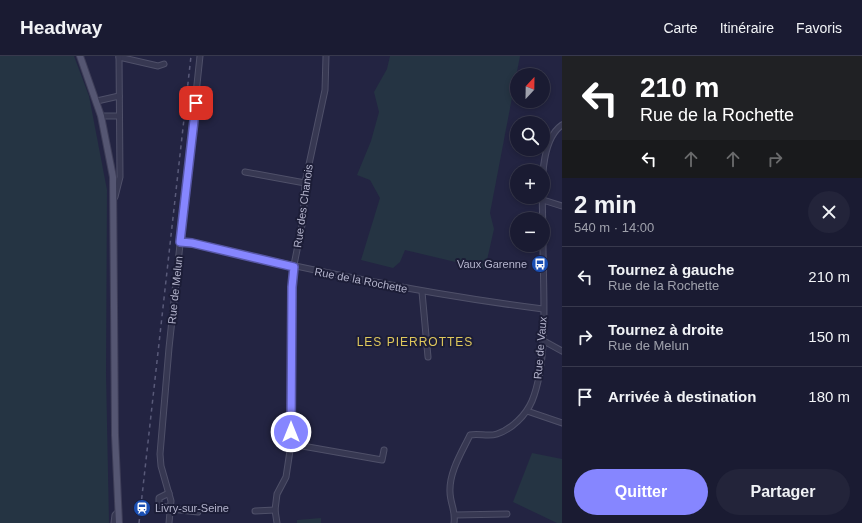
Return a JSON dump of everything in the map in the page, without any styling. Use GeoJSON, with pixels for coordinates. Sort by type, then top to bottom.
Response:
{"type":"FeatureCollection","features":[{"type":"Feature","properties":{"kind":"main road"},"geometry":{"type":"LineString","coordinates":[[80,56],[101,116],[113,177],[115,428],[119,523]]}},
{"type":"Feature","properties":{"kind":"street","name":"Rue de Melun"},"geometry":{"type":"LineString","coordinates":[[170,523],[171,508],[169,493],[161,466],[160,454],[180,242],[200,56]]}},
{"type":"Feature","properties":{"kind":"street","name":"Rue des Chanois"},"geometry":{"type":"LineString","coordinates":[[277,523],[275,510],[277,494],[287,471],[291,444],[292,287],[294,267],[303,220],[305,183],[325,90],[326,56]]}},
{"type":"Feature","properties":{"kind":"street"},"geometry":{"type":"LineString","coordinates":[[114,198],[120,177],[119,57],[158,66],[164,64]]}},
{"type":"Feature","properties":{"kind":"street"},"geometry":{"type":"LineString","coordinates":[[97,102],[119,96]]}},
{"type":"Feature","properties":{"kind":"street"},"geometry":{"type":"LineString","coordinates":[[101,116],[120,116]]}},
{"type":"Feature","properties":{"kind":"street"},"geometry":{"type":"LineString","coordinates":[[544,164],[549,142],[553,134],[562,125]]}},
{"type":"Feature","properties":{"kind":"street"},"geometry":{"type":"LineString","coordinates":[[245,172],[305,183]]}},
{"type":"Feature","properties":{"kind":"street"},"geometry":{"type":"LineString","coordinates":[[550,202],[562,206]]}},
{"type":"Feature","properties":{"kind":"street","name":"Rue de la Rochette"},"geometry":{"type":"LineString","coordinates":[[180,242],[192,243],[294,267],[422,292],[542,309]]}},
{"type":"Feature","properties":{"kind":"street","name":"Rue de Vaux"},"geometry":{"type":"LineString","coordinates":[[454,523],[455,515],[450,492],[454,469],[470,435],[486,436],[497,434],[510,427],[527,411],[532,401],[540,373],[542,340],[543,252]]}},
{"type":"Feature","properties":{"kind":"street"},"geometry":{"type":"LineString","coordinates":[[422,292],[428,357]]}},
{"type":"Feature","properties":{"kind":"street"},"geometry":{"type":"LineString","coordinates":[[542,340],[562,351]]}},
{"type":"Feature","properties":{"kind":"street"},"geometry":{"type":"LineString","coordinates":[[527,411],[562,423]]}},
{"type":"Feature","properties":{"kind":"street"},"geometry":{"type":"LineString","coordinates":[[291,444],[382,460],[384,450]]}},
{"type":"Feature","properties":{"kind":"street"},"geometry":{"type":"LineString","coordinates":[[169,493],[159,498],[159,503],[161,506],[198,512]]}},
{"type":"Feature","properties":{"kind":"street"},"geometry":{"type":"LineString","coordinates":[[255,511],[275,510]]}},
{"type":"Feature","properties":{"kind":"street"},"geometry":{"type":"LineString","coordinates":[[114,523],[115,515],[118,512]]}},
{"type":"Feature","properties":{"kind":"street"},"geometry":{"type":"LineString","coordinates":[[455,515],[507,514]]}},
{"type":"Feature","properties":{"kind":"shaded area"},"geometry":{"type":"Polygon","coordinates":[[[0,56],[74,56],[89,96],[107,190],[106,373],[109,523],[0,523],[0,56]]]}},
{"type":"Feature","properties":{"kind":"shaded area"},"geometry":{"type":"Polygon","coordinates":[[[390,56],[520,56],[518,68],[510,68],[510,108],[490,213],[494,229],[485,269],[405,250],[400,262],[393,268],[361,260],[380,198],[370,180],[357,175],[371,141],[379,112],[374,92],[387,69],[390,56]]]}},
{"type":"Feature","properties":{"kind":"shaded area"},"geometry":{"type":"Polygon","coordinates":[[[532,453],[562,459],[562,523],[557,523],[513,502],[532,453]]]}},
{"type":"Feature","properties":{"kind":"shaded area"},"geometry":{"type":"Polygon","coordinates":[[[321,518],[321,523],[297,523],[297,520],[321,518]]]}},
{"type":"Feature","properties":{"kind":"railway"},"geometry":{"type":"LineString","coordinates":[[139,523],[191,56]]}},
{"type":"Feature","properties":{"kind":"place","name":"Vaux Garenne"},"geometry":{"type":"Point","coordinates":[540,264]}},
{"type":"Feature","properties":{"kind":"place","name":"Livry-sur-Seine"},"geometry":{"type":"Point","coordinates":[142,508]}},
{"type":"Feature","properties":{"kind":"district","name":"LES PIERROTTES"},"geometry":{"type":"Point","coordinates":[415,342]}},
{"type":"Feature","properties":{"kind":"route"},"geometry":{"type":"LineString","coordinates":[[196,103],[180,242],[192,243],[294,267],[292,287],[291,432]]}}]}
